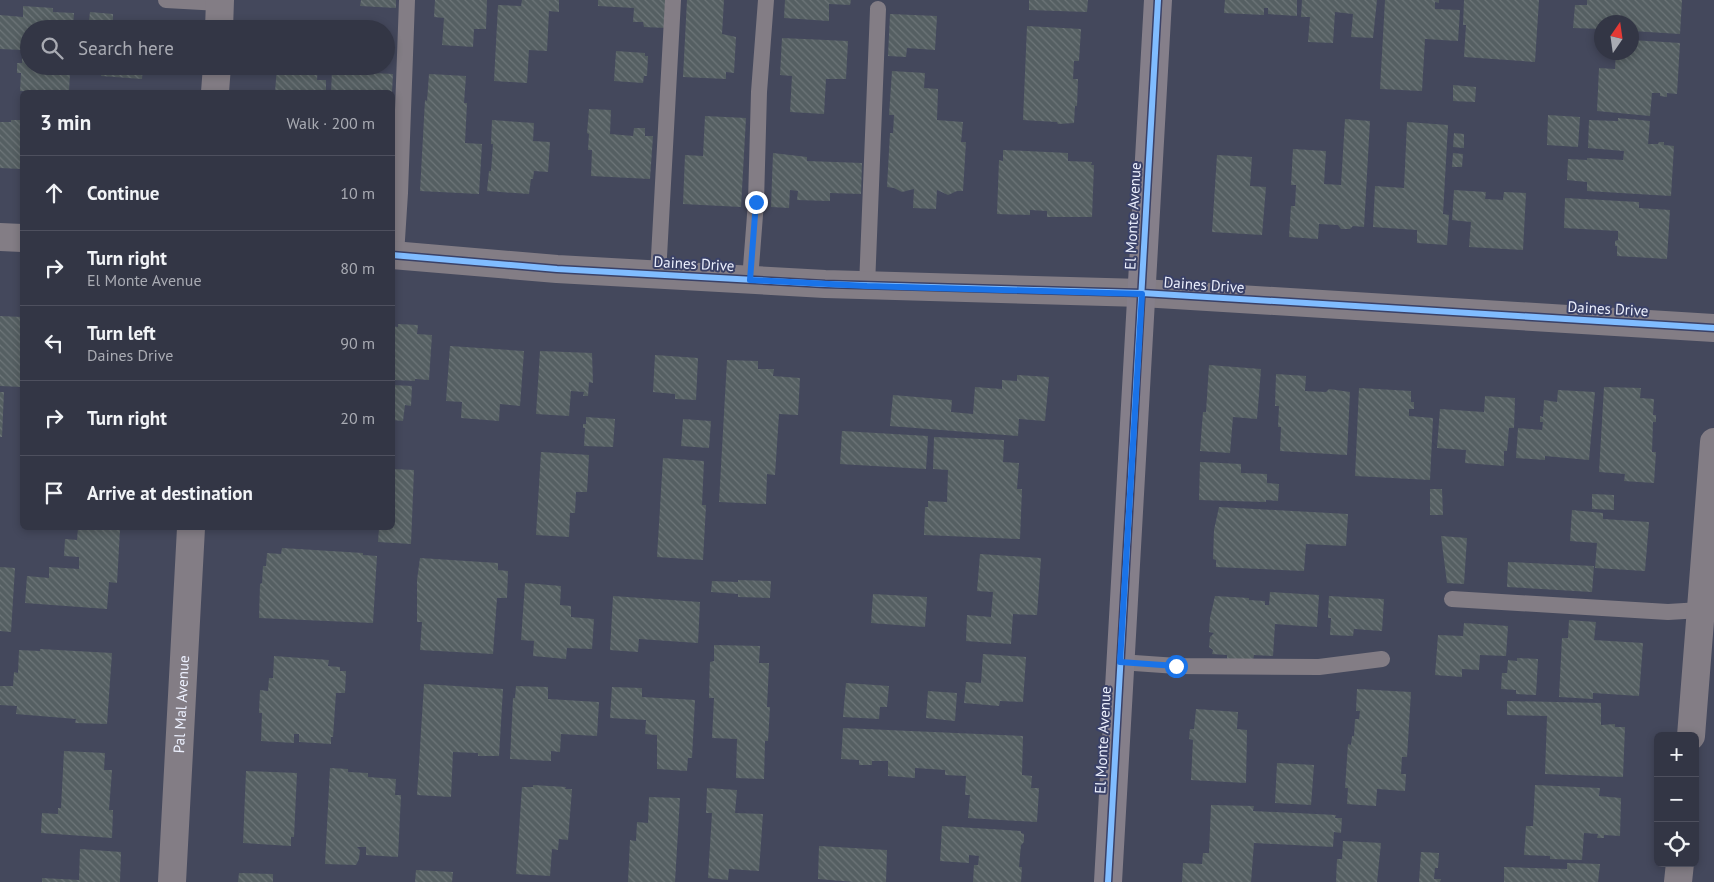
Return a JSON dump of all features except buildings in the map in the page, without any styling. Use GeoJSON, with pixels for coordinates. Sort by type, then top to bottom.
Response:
{"type":"FeatureCollection","features":[{"type":"Feature","properties":{"kind":"street","name":"El Monte Avenue"},"geometry":{"type":"LineString","coordinates":[[1108,882],[1158,0]]}},
{"type":"Feature","properties":{"kind":"street"},"geometry":{"type":"LineString","coordinates":[[215,90],[216,75]]}},
{"type":"Feature","properties":{"kind":"street"},"geometry":{"type":"LineString","coordinates":[[0,237],[20,238]]}},
{"type":"Feature","properties":{"kind":"street","name":"Daines Drive"},"geometry":{"type":"LineString","coordinates":[[395,255],[556,269],[658,275],[867,286],[1142,294],[1714,328]]}},
{"type":"Feature","properties":{"kind":"street"},"geometry":{"type":"LineString","coordinates":[[1691,732],[1714,442]]}},
{"type":"Feature","properties":{"kind":"street","name":"Pal Mal Avenue"},"geometry":{"type":"LineString","coordinates":[[172,882],[191,530]]}},
{"type":"Feature","properties":{"kind":"street"},"geometry":{"type":"LineString","coordinates":[[1678,882],[1680,867]]}},
{"type":"Feature","properties":{"kind":"lane"},"geometry":{"type":"LineString","coordinates":[[166,0],[220,10]]}},
{"type":"Feature","properties":{"kind":"lane"},"geometry":{"type":"LineString","coordinates":[[395,245],[400,193],[406,0]]}},
{"type":"Feature","properties":{"kind":"lane"},"geometry":{"type":"LineString","coordinates":[[658,275],[673,0]]}},
{"type":"Feature","properties":{"kind":"lane"},"geometry":{"type":"LineString","coordinates":[[750,280],[756,202],[759,92],[766,0]]}},
{"type":"Feature","properties":{"kind":"lane"},"geometry":{"type":"LineString","coordinates":[[867,286],[878,9]]}},
{"type":"Feature","properties":{"kind":"lane"},"geometry":{"type":"LineString","coordinates":[[1452,599],[1668,612],[1701,610]]}},
{"type":"Feature","properties":{"kind":"lane"},"geometry":{"type":"LineString","coordinates":[[1120,662],[1176,666],[1318,667],[1382,659]]}},
{"type":"Feature","properties":{"kind":"cycle path"},"geometry":{"type":"LineString","coordinates":[[1108,882],[1158,0]]}},
{"type":"Feature","properties":{"kind":"cycle path"},"geometry":{"type":"LineString","coordinates":[[395,255],[557,269],[825,284],[1142,293],[1714,328]]}},
{"type":"Feature","properties":{"kind":"route"},"geometry":{"type":"LineString","coordinates":[[756,202],[750,280],[867,286],[1142,294],[1120,662],[1176,666]]}}]}
